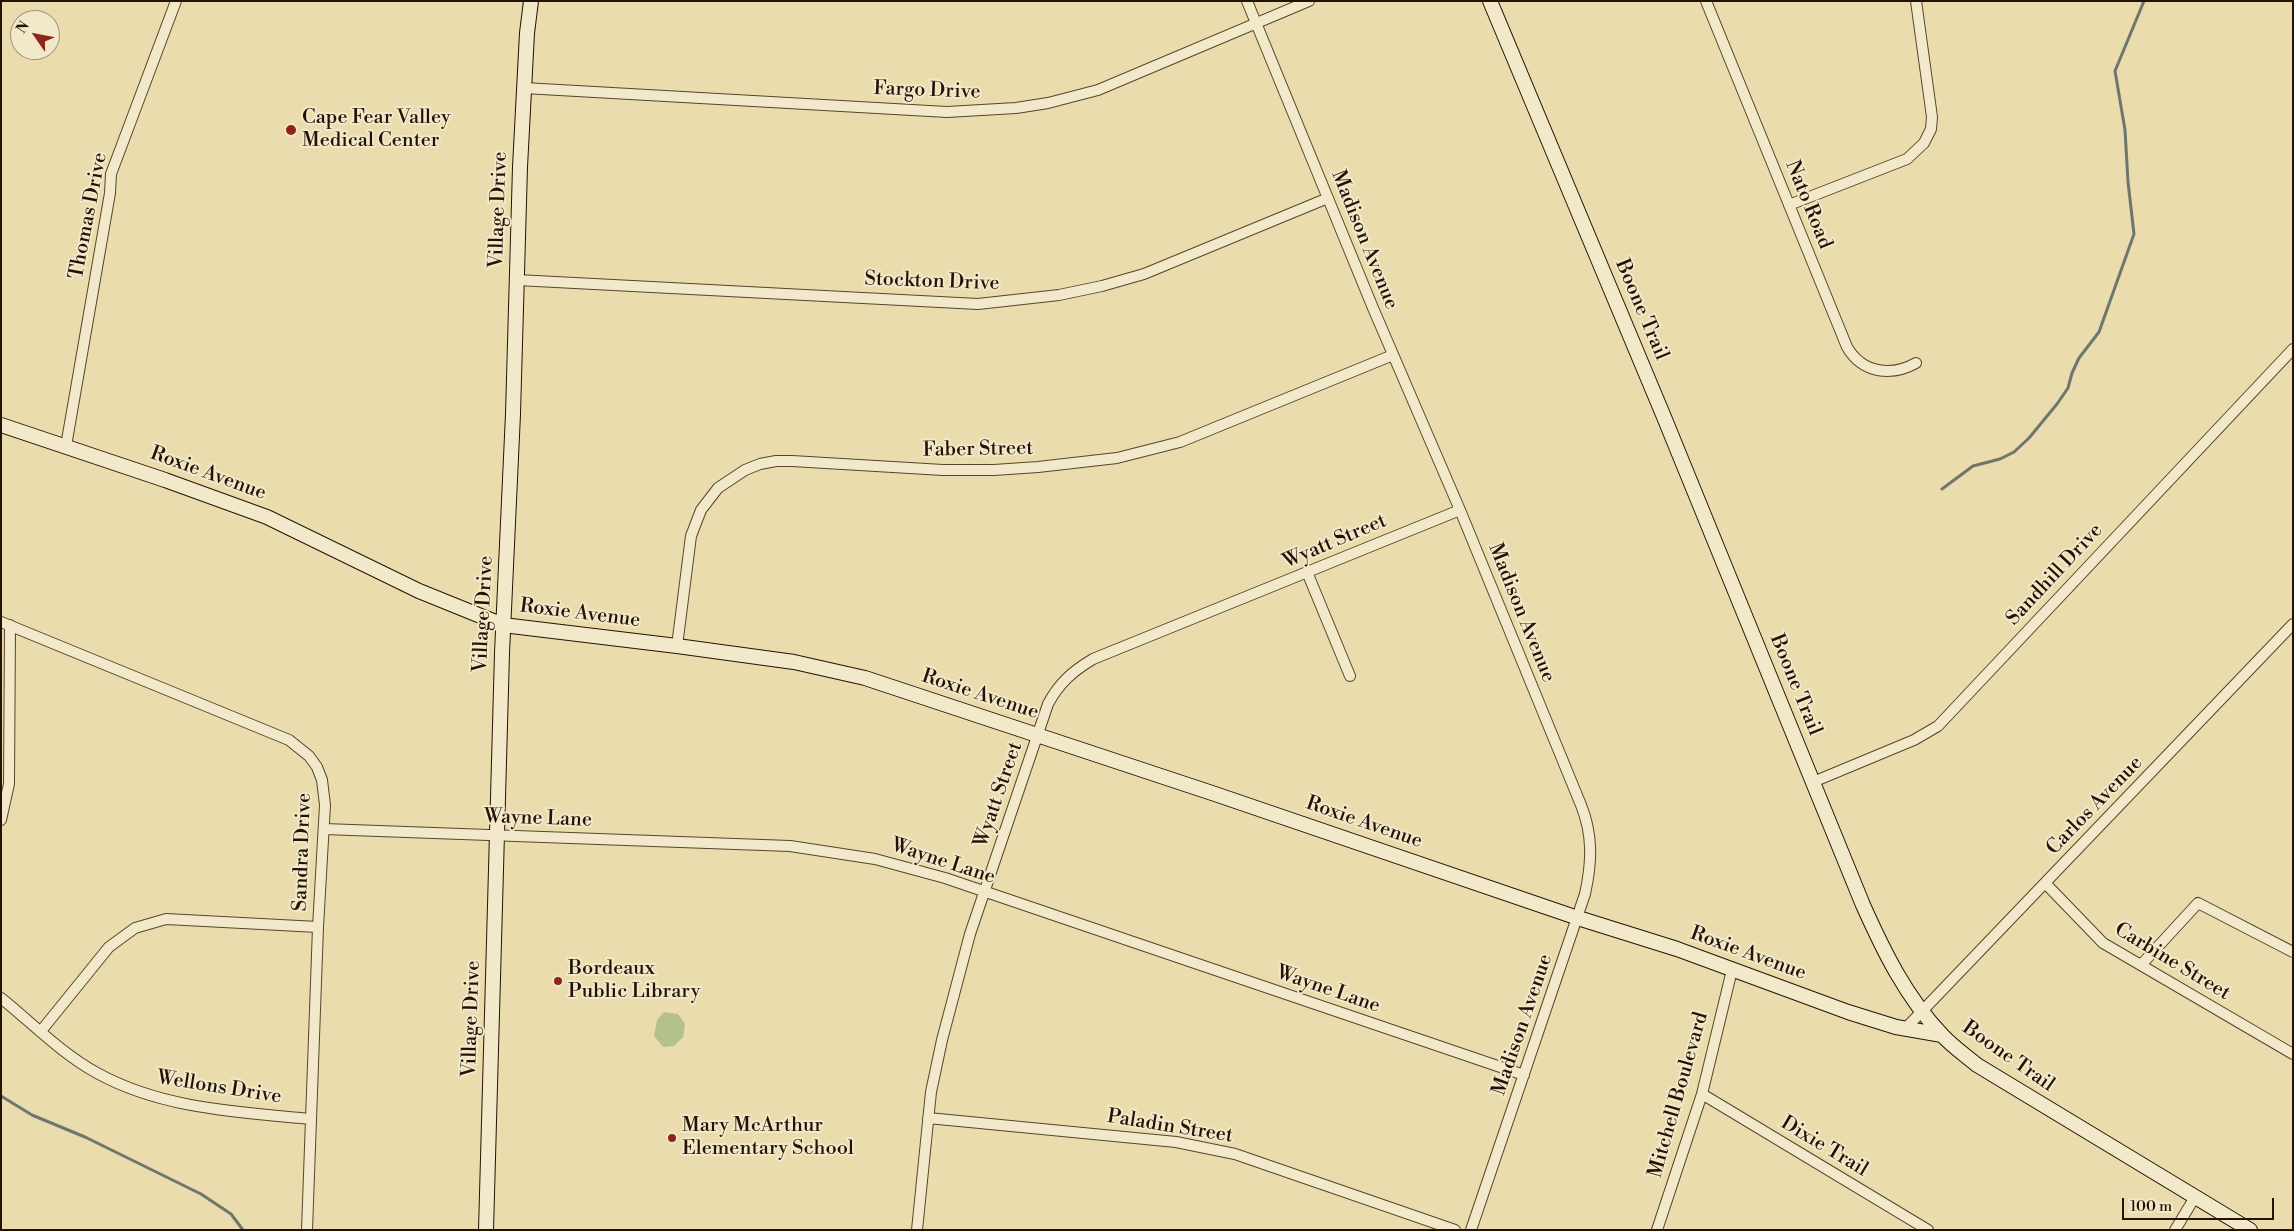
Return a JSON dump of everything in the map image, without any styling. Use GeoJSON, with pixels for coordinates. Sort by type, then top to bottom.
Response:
{"type":"FeatureCollection","features":[{"type":"Feature","properties":{"kind":"street","name":"Thomas Drive"},"geometry":{"type":"LineString","coordinates":[[66,446],[110,193],[111,174],[176,1]]}},
{"type":"Feature","properties":{"kind":"street","name":"Village Drive"},"geometry":{"type":"LineString","coordinates":[[486,1230],[503,625],[513,414],[524,88],[531,1]]}},
{"type":"Feature","properties":{"kind":"street","name":"Madison Avenue"},"geometry":{"type":"LineString","coordinates":[[1248,1],[1393,355],[1460,510],[1588,825],[1591,848],[1590,871],[1578,918],[1471,1230]]}},
{"type":"Feature","properties":{"kind":"street","name":"Fargo Drive"},"geometry":{"type":"LineString","coordinates":[[524,88],[947,112],[994,110],[1048,103],[1098,90],[1309,1]]}},
{"type":"Feature","properties":{"kind":"street","name":"Boone Trail"},"geometry":{"type":"LineString","coordinates":[[1490,1],[1660,408],[1878,940],[1893,969],[1923,1012],[1942,1035],[1977,1065],[2250,1230]]}},
{"type":"Feature","properties":{"kind":"street","name":"Nato Road"},"geometry":{"type":"LineString","coordinates":[[1706,1],[1851,355],[1858,362],[1876,371],[1900,370],[1916,363]]}},
{"type":"Feature","properties":{"kind":"street"},"geometry":{"type":"LineString","coordinates":[[1789,205],[1907,159],[1924,144],[1931,129],[1932,116],[1916,1]]}},
{"type":"Feature","properties":{"kind":"street","name":"Stockton Drive"},"geometry":{"type":"LineString","coordinates":[[517,280],[978,304],[1017,301],[1093,288],[1144,274],[1328,198]]}},
{"type":"Feature","properties":{"kind":"street","name":"Sandhill Drive"},"geometry":{"type":"LineString","coordinates":[[1813,782],[1914,740],[1938,726],[2293,349]]}},
{"type":"Feature","properties":{"kind":"street","name":"Faber Street"},"geometry":{"type":"LineString","coordinates":[[677,646],[691,536],[695,523],[701,510],[718,488],[745,470],[776,461],[943,470],[994,470],[1117,458],[1180,442],[1393,355]]}},
{"type":"Feature","properties":{"kind":"street","name":"Roxie Avenue"},"geometry":{"type":"LineString","coordinates":[[1,425],[268,517],[419,591],[503,625],[794,662],[842,672],[1037,735],[1578,918],[1677,949],[1848,1012],[1905,1029],[1942,1035]]}},
{"type":"Feature","properties":{"kind":"street","name":"Wyatt Street"},"geometry":{"type":"LineString","coordinates":[[917,1230],[931,1092],[958,975],[1037,735],[1048,704],[1058,686],[1073,671],[1093,659],[1460,510]]}},
{"type":"Feature","properties":{"kind":"street"},"geometry":{"type":"LineString","coordinates":[[1307,572],[1350,676]]}},
{"type":"Feature","properties":{"kind":"street"},"geometry":{"type":"LineString","coordinates":[[1,820],[9,784],[6,624]]}},
{"type":"Feature","properties":{"kind":"street","name":"Sandra Drive"},"geometry":{"type":"LineString","coordinates":[[6,624],[289,740],[299,746],[309,756],[322,780],[325,805],[318,927],[307,1230]]}},
{"type":"Feature","properties":{"kind":"street","name":"Carlos Avenue"},"geometry":{"type":"LineString","coordinates":[[1905,1029],[2293,624]]}},
{"type":"Feature","properties":{"kind":"street","name":"Wayne Lane"},"geometry":{"type":"LineString","coordinates":[[324,829],[790,846],[832,851],[914,868],[1524,1076]]}},
{"type":"Feature","properties":{"kind":"street","name":"Carbine Street"},"geometry":{"type":"LineString","coordinates":[[2045,883],[2104,943],[2293,1054]]}},
{"type":"Feature","properties":{"kind":"street"},"geometry":{"type":"LineString","coordinates":[[2141,965],[2198,904],[2293,952]]}},
{"type":"Feature","properties":{"kind":"street"},"geometry":{"type":"LineString","coordinates":[[41,1031],[109,948],[122,937],[150,922],[178,918],[318,927]]}},
{"type":"Feature","properties":{"kind":"street","name":"Mitchell Boulevard"},"geometry":{"type":"LineString","coordinates":[[1657,1230],[1702,1094],[1732,970]]}},
{"type":"Feature","properties":{"kind":"street","name":"Wellons Drive"},"geometry":{"type":"LineString","coordinates":[[1,998],[76,1060],[118,1084],[148,1094],[224,1111],[311,1119]]}},
{"type":"Feature","properties":{"kind":"street","name":"Dixie Trail"},"geometry":{"type":"LineString","coordinates":[[1702,1094],[1928,1230]]}},
{"type":"Feature","properties":{"kind":"street","name":"Paladin Street"},"geometry":{"type":"LineString","coordinates":[[928,1118],[1203,1146],[1268,1165],[1455,1230]]}},
{"type":"Feature","properties":{"kind":"street"},"geometry":{"type":"LineString","coordinates":[[2175,1230],[2194,1197]]}},
{"type":"Feature","properties":{"kind":"green space"},"geometry":{"type":"Polygon","coordinates":[[[664,1012],[678,1014],[685,1024],[683,1037],[674,1046],[663,1047],[654,1036],[657,1020],[664,1012]]]}},
{"type":"Feature","properties":{"kind":"waterway"},"geometry":{"type":"LineString","coordinates":[[1942,489],[1973,466],[2000,459],[2014,452],[2029,438],[2068,388],[2079,358],[2099,332],[2134,234],[2125,130],[2115,71],[2144,1]]}},
{"type":"Feature","properties":{"kind":"waterway"},"geometry":{"type":"LineString","coordinates":[[1,1096],[32,1115],[85,1137],[201,1194],[231,1214],[243,1230]]}},
{"type":"Feature","properties":{"kind":"place","name":"Cape Fear Valley Medical Center"},"geometry":{"type":"Point","coordinates":[291,130]}},
{"type":"Feature","properties":{"kind":"place","name":"Bordeaux Public Library"},"geometry":{"type":"Point","coordinates":[558,981]}},
{"type":"Feature","properties":{"kind":"place","name":"Mary McArthur Elementary School"},"geometry":{"type":"Point","coordinates":[672,1138]}}]}
